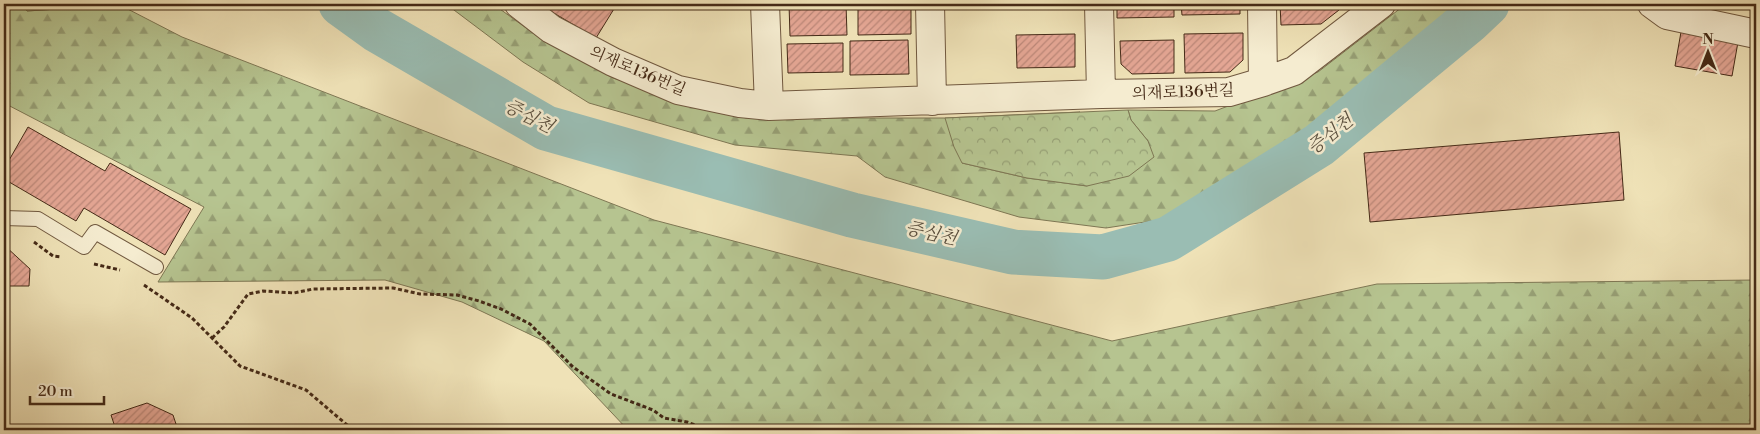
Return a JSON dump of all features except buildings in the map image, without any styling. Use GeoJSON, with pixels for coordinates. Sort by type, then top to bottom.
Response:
{"type":"FeatureCollection","features":[{"type":"Feature","properties":{"kind":"street","name":"의재로136번길"},"geometry":{"type":"LineString","coordinates":[[519,4],[550,29],[613,62],[678,90],[740,103],[769,106],[1101,94],[1229,92],[1294,71],[1381,4]]}},
{"type":"Feature","properties":{"kind":"street"},"geometry":{"type":"LineString","coordinates":[[765,4],[769,106]]}},
{"type":"Feature","properties":{"kind":"street"},"geometry":{"type":"LineString","coordinates":[[930,4],[932,100]]}},
{"type":"Feature","properties":{"kind":"street"},"geometry":{"type":"LineString","coordinates":[[1099,4],[1101,94]]}},
{"type":"Feature","properties":{"kind":"street"},"geometry":{"type":"LineString","coordinates":[[1262,4],[1263,82]]}},
{"type":"Feature","properties":{"kind":"street"},"geometry":{"type":"LineString","coordinates":[[1652,4],[1667,15],[1756,34]]}},
{"type":"Feature","properties":{"kind":"lane"},"geometry":{"type":"LineString","coordinates":[[4,218],[38,219],[84,247],[95,232],[156,267]]}},
{"type":"Feature","properties":{"kind":"path"},"geometry":{"type":"LineString","coordinates":[[32,240],[53,256],[62,258]]}},
{"type":"Feature","properties":{"kind":"path"},"geometry":{"type":"LineString","coordinates":[[88,263],[124,270]]}},
{"type":"Feature","properties":{"kind":"path"},"geometry":{"type":"LineString","coordinates":[[139,281],[192,318],[240,366],[306,390],[353,430]]}},
{"type":"Feature","properties":{"kind":"path"},"geometry":{"type":"LineString","coordinates":[[212,338],[224,327],[248,294],[263,291],[294,293],[314,288],[393,288],[420,294],[457,295],[501,309],[530,324],[573,366],[611,394],[653,410],[664,418],[687,422],[708,430]]}},
{"type":"Feature","properties":{"kind":"green space"},"geometry":{"type":"Polygon","coordinates":[[[4,4],[24,4],[27,11],[72,8],[82,4],[118,4],[182,37],[654,220],[1112,341],[1377,284],[1756,280],[1756,430],[628,430],[544,341],[462,302],[385,280],[158,282],[204,207],[4,103],[4,4]]]}},
{"type":"Feature","properties":{"kind":"green space"},"geometry":{"type":"Polygon","coordinates":[[[24,4],[82,4],[72,8],[27,11],[24,4]]]}},
{"type":"Feature","properties":{"kind":"green space"},"geometry":{"type":"Polygon","coordinates":[[[446,4],[493,4],[544,41],[613,78],[746,118],[945,118],[1080,112],[962,163],[1027,178],[1087,186],[1148,141],[1131,120],[1128,110],[1215,111],[1318,72],[1406,4],[1460,4],[1442,34],[1308,135],[1158,220],[1106,228],[1019,217],[885,177],[857,156],[735,145],[589,103],[523,62],[446,4]]]}},
{"type":"Feature","properties":{"kind":"green space"},"geometry":{"type":"Polygon","coordinates":[[[1128,110],[1131,120],[1148,141],[1154,157],[1129,176],[1087,186],[1027,178],[962,163],[954,147],[945,118],[1128,110]]]}},
{"type":"Feature","properties":{"kind":"waterway","name":"증심천"},"geometry":{"type":"LineString","coordinates":[[341,4],[377,30],[546,128],[852,215],[1013,252],[1103,257],[1168,239],[1319,145],[1487,4]]}}]}
